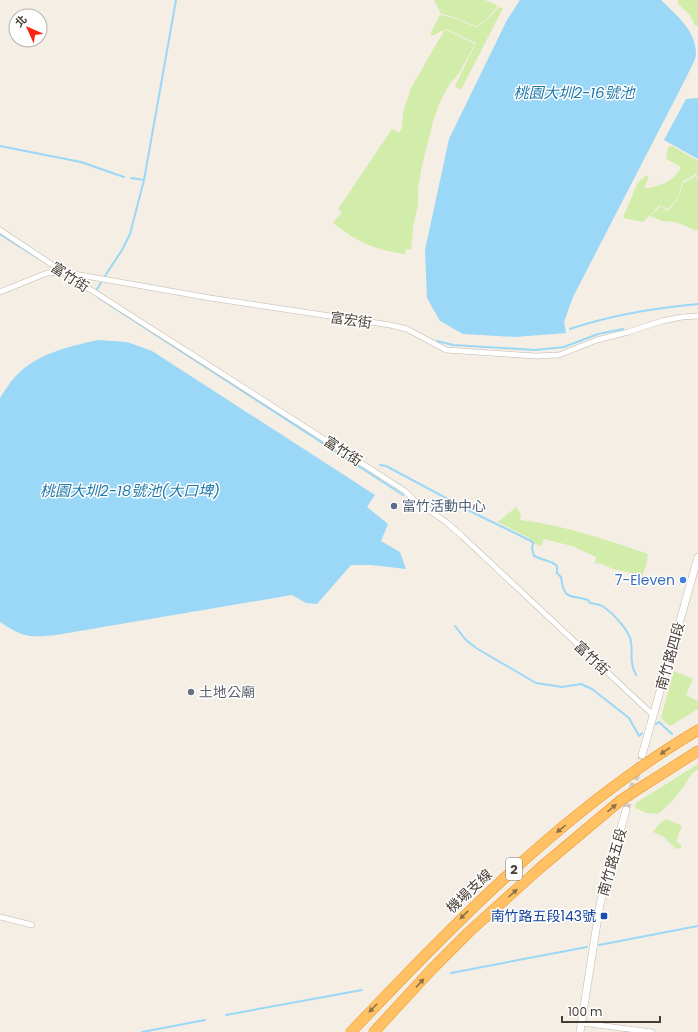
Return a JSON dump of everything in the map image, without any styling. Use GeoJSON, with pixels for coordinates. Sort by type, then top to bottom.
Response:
{"type":"FeatureCollection","features":[{"type":"Feature","properties":{"kind":"highway","name":"機場支線"},"geometry":{"type":"LineString","coordinates":[[351,1032],[450,928],[526,858],[584,810],[626,778],[698,730]]}},
{"type":"Feature","properties":{"kind":"highway","name":"2"},"geometry":{"type":"LineString","coordinates":[[374,1032],[465,937],[540,868],[621,800],[698,751]]}},
{"type":"Feature","properties":{"kind":"street","name":"富竹街"},"geometry":{"type":"LineString","coordinates":[[0,230],[405,491],[414,500],[446,522],[462,536],[653,715]]}},
{"type":"Feature","properties":{"kind":"street","name":"富宏街"},"geometry":{"type":"LineString","coordinates":[[0,292],[47,273],[63,272],[210,298],[390,325],[407,329],[446,350],[536,356],[559,355],[597,340],[662,321],[682,317],[698,316]]}},
{"type":"Feature","properties":{"kind":"street","name":"南竹路四段"},"geometry":{"type":"LineString","coordinates":[[642,755],[698,557]]}},
{"type":"Feature","properties":{"kind":"street","name":"南竹路五段"},"geometry":{"type":"LineString","coordinates":[[580,1032],[600,904],[626,810]]}},
{"type":"Feature","properties":{"kind":"street"},"geometry":{"type":"LineString","coordinates":[[0,917],[32,925]]}},
{"type":"Feature","properties":{"kind":"street"},"geometry":{"type":"LineString","coordinates":[[581,1023],[652,1032]]}},
{"type":"Feature","properties":{"kind":"green space"},"geometry":{"type":"Polygon","coordinates":[[[434,0],[485,0],[498,6],[485,21],[476,26],[451,16],[441,14],[434,0]]]}},
{"type":"Feature","properties":{"kind":"green space"},"geometry":{"type":"Polygon","coordinates":[[[678,0],[698,0],[698,27],[695,25],[690,15],[678,4],[678,0]]]}},
{"type":"Feature","properties":{"kind":"green space"},"geometry":{"type":"Polygon","coordinates":[[[499,7],[503,8],[461,90],[455,86],[476,43],[446,29],[432,36],[430,34],[440,15],[451,17],[476,27],[486,21],[499,7]]]}},
{"type":"Feature","properties":{"kind":"green space"},"geometry":{"type":"Polygon","coordinates":[[[446,30],[475,44],[459,73],[449,85],[439,104],[433,122],[418,189],[418,205],[413,227],[411,250],[406,249],[405,254],[384,250],[358,240],[333,223],[342,212],[338,209],[392,129],[399,133],[402,128],[403,112],[411,88],[446,30]]]}},
{"type":"Feature","properties":{"kind":"green space"},"geometry":{"type":"Polygon","coordinates":[[[672,146],[698,161],[698,179],[696,174],[682,182],[678,198],[668,209],[660,205],[643,222],[623,218],[637,184],[646,175],[649,177],[644,188],[649,188],[661,185],[679,172],[681,167],[666,159],[668,147],[672,146]]]}},
{"type":"Feature","properties":{"kind":"green space"},"geometry":{"type":"Polygon","coordinates":[[[696,176],[698,181],[698,231],[675,222],[662,221],[650,216],[661,206],[668,211],[678,199],[683,183],[696,176]]]}},
{"type":"Feature","properties":{"kind":"green space"},"geometry":{"type":"Polygon","coordinates":[[[516,507],[521,515],[520,520],[569,529],[648,554],[646,566],[641,577],[613,569],[600,563],[595,564],[596,557],[572,546],[544,539],[541,546],[535,544],[529,538],[498,522],[516,507]]]}},
{"type":"Feature","properties":{"kind":"green space"},"geometry":{"type":"Polygon","coordinates":[[[674,671],[693,679],[686,695],[698,701],[698,709],[670,726],[661,718],[674,671]]]}},
{"type":"Feature","properties":{"kind":"green space"},"geometry":{"type":"Polygon","coordinates":[[[698,764],[698,769],[690,777],[683,788],[658,814],[647,813],[635,808],[636,803],[698,764]]]}},
{"type":"Feature","properties":{"kind":"green space"},"geometry":{"type":"Polygon","coordinates":[[[666,819],[682,826],[676,841],[681,845],[681,848],[676,849],[664,837],[653,832],[659,824],[666,819]]]}},
{"type":"Feature","properties":{"kind":"water","name":"桃園大圳2-16號池"},"geometry":{"type":"Polygon","coordinates":[[[520,0],[661,0],[679,17],[689,30],[695,45],[696,56],[573,297],[564,322],[566,333],[515,337],[463,334],[440,321],[427,298],[425,250],[449,139],[507,20],[520,0]]]}},
{"type":"Feature","properties":{"kind":"water"},"geometry":{"type":"Polygon","coordinates":[[[698,98],[698,159],[664,140],[686,99],[698,98]]]}},
{"type":"Feature","properties":{"kind":"water","name":"桃園大圳2-18號池(大口埤)"},"geometry":{"type":"Polygon","coordinates":[[[98,340],[127,342],[152,351],[375,495],[367,507],[388,524],[381,541],[400,552],[406,569],[371,565],[351,565],[317,604],[306,603],[292,595],[47,636],[26,635],[14,631],[0,622],[0,398],[13,379],[33,362],[64,348],[98,340]]]}},
{"type":"Feature","properties":{"kind":"waterway"},"geometry":{"type":"LineString","coordinates":[[105,276],[122,250],[130,234],[144,180],[176,0]]}},
{"type":"Feature","properties":{"kind":"waterway"},"geometry":{"type":"LineString","coordinates":[[0,146],[81,162],[124,177]]}},
{"type":"Feature","properties":{"kind":"waterway"},"geometry":{"type":"LineString","coordinates":[[131,178],[144,180]]}},
{"type":"Feature","properties":{"kind":"waterway"},"geometry":{"type":"LineString","coordinates":[[0,234],[41,260]]}},
{"type":"Feature","properties":{"kind":"waterway"},"geometry":{"type":"LineString","coordinates":[[97,289],[101,283]]}},
{"type":"Feature","properties":{"kind":"waterway"},"geometry":{"type":"LineString","coordinates":[[99,298],[403,495]]}},
{"type":"Feature","properties":{"kind":"waterway"},"geometry":{"type":"LineString","coordinates":[[570,329],[633,313],[698,304]]}},
{"type":"Feature","properties":{"kind":"waterway"},"geometry":{"type":"LineString","coordinates":[[437,341],[453,345],[535,350],[564,347],[598,334],[623,329]]}},
{"type":"Feature","properties":{"kind":"waterway"},"geometry":{"type":"LineString","coordinates":[[380,465],[386,466],[476,514],[531,541],[533,543],[532,549],[534,556],[557,566],[557,573],[561,577],[562,585],[566,594],[569,596],[582,598],[588,600],[590,603],[602,606],[624,627],[630,638],[632,662],[636,675]]}},
{"type":"Feature","properties":{"kind":"waterway"},"geometry":{"type":"LineString","coordinates":[[455,626],[465,639],[476,648],[536,683],[562,687],[581,684],[592,689],[629,718],[639,736],[642,733]]}},
{"type":"Feature","properties":{"kind":"waterway"},"geometry":{"type":"LineString","coordinates":[[656,724],[659,722],[672,734]]}},
{"type":"Feature","properties":{"kind":"waterway"},"geometry":{"type":"LineString","coordinates":[[599,945],[698,926]]}},
{"type":"Feature","properties":{"kind":"waterway"},"geometry":{"type":"LineString","coordinates":[[451,973],[587,947]]}},
{"type":"Feature","properties":{"kind":"waterway"},"geometry":{"type":"LineString","coordinates":[[226,1015],[362,990]]}},
{"type":"Feature","properties":{"kind":"waterway"},"geometry":{"type":"LineString","coordinates":[[142,1032],[205,1020]]}},
{"type":"Feature","properties":{"kind":"tunnel"},"geometry":{"type":"LineString","coordinates":[[626,810],[642,755]]}},
{"type":"Feature","properties":{"kind":"place","name":"富竹活動中心"},"geometry":{"type":"Point","coordinates":[394,506]}},
{"type":"Feature","properties":{"kind":"place","name":"7-Eleven"},"geometry":{"type":"Point","coordinates":[683,580]}},
{"type":"Feature","properties":{"kind":"place","name":"土地公廟"},"geometry":{"type":"Point","coordinates":[191,692]}},
{"type":"Feature","properties":{"kind":"place","name":"南竹路五段143號"},"geometry":{"type":"Point","coordinates":[604,916]}}]}
